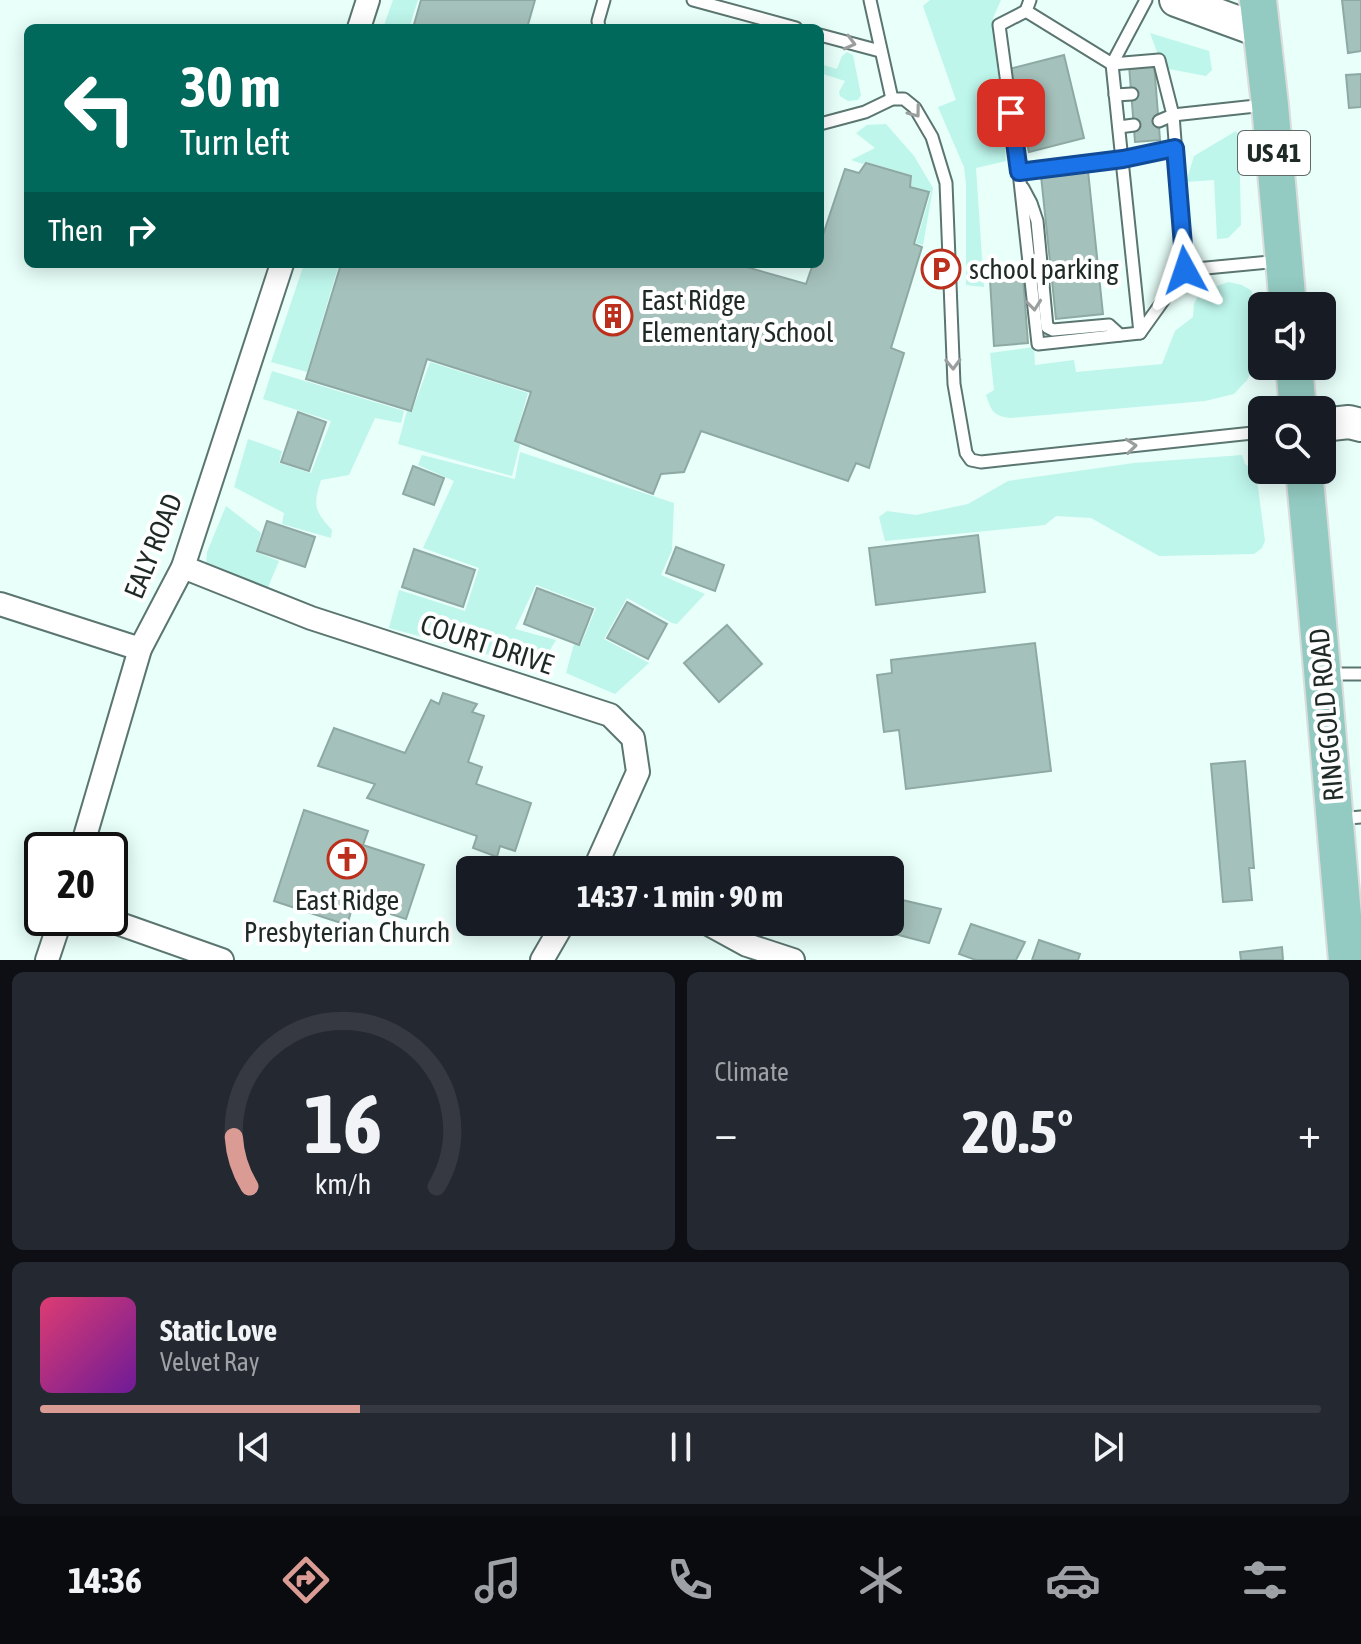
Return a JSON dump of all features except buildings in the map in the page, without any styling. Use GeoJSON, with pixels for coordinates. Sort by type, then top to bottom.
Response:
{"type":"FeatureCollection","features":[{"type":"Feature","properties":{"kind":"main road","name":"US 41"},"geometry":{"type":"LineString","coordinates":[[1259,15],[1286,292]]}},
{"type":"Feature","properties":{"kind":"main road","name":"RINGGOLD ROAD"},"geometry":{"type":"LineString","coordinates":[[1305,484],[1323,673],[1348,818],[1345,882],[1347,960]]}},
{"type":"Feature","properties":{"kind":"street"},"geometry":{"type":"LineString","coordinates":[[360,24],[368,0]]}},
{"type":"Feature","properties":{"kind":"street"},"geometry":{"type":"LineString","coordinates":[[1176,0],[1259,15]]}},
{"type":"Feature","properties":{"kind":"street","name":"EALY ROAD"},"geometry":{"type":"LineString","coordinates":[[86,832],[140,649],[183,567],[281,268]]}},
{"type":"Feature","properties":{"kind":"street"},"geometry":{"type":"LineString","coordinates":[[1336,423],[1361,425]]}},
{"type":"Feature","properties":{"kind":"street","name":"COURT DRIVE"},"geometry":{"type":"LineString","coordinates":[[183,567],[311,618],[610,715],[633,738],[638,772],[605,856]]}},
{"type":"Feature","properties":{"kind":"street"},"geometry":{"type":"LineString","coordinates":[[0,604],[140,649]]}},
{"type":"Feature","properties":{"kind":"street"},"geometry":{"type":"LineString","coordinates":[[128,927],[222,960]]}},
{"type":"Feature","properties":{"kind":"street"},"geometry":{"type":"LineString","coordinates":[[47,960],[55,936]]}},
{"type":"Feature","properties":{"kind":"street"},"geometry":{"type":"LineString","coordinates":[[542,960],[556,936]]}},
{"type":"Feature","properties":{"kind":"street"},"geometry":{"type":"LineString","coordinates":[[731,936],[747,945],[793,960]]}},
{"type":"Feature","properties":{"kind":"lane"},"geometry":{"type":"LineString","coordinates":[[598,24],[604,0]]}},
{"type":"Feature","properties":{"kind":"lane"},"geometry":{"type":"LineString","coordinates":[[693,0],[781,24]]}},
{"type":"Feature","properties":{"kind":"lane"},"geometry":{"type":"LineString","coordinates":[[870,0],[892,99]]}},
{"type":"Feature","properties":{"kind":"lane"},"geometry":{"type":"LineString","coordinates":[[1140,333],[1112,64],[1146,0]]}},
{"type":"Feature","properties":{"kind":"lane"},"geometry":{"type":"LineString","coordinates":[[1028,6],[1112,64],[1159,60],[1162,90],[1173,115],[1185,270],[1140,333],[1038,344],[999,25],[1028,6]]}},
{"type":"Feature","properties":{"kind":"lane"},"geometry":{"type":"LineString","coordinates":[[824,36],[880,51]]}},
{"type":"Feature","properties":{"kind":"lane"},"geometry":{"type":"LineString","coordinates":[[1115,95],[1132,94]]}},
{"type":"Feature","properties":{"kind":"lane"},"geometry":{"type":"LineString","coordinates":[[824,123],[865,112],[892,99],[904,99],[915,108],[932,137],[946,183],[954,384],[966,453],[971,460],[994,461],[1248,434]]}},
{"type":"Feature","properties":{"kind":"lane"},"geometry":{"type":"LineString","coordinates":[[1159,121],[1173,115],[1270,105]]}},
{"type":"Feature","properties":{"kind":"lane"},"geometry":{"type":"LineString","coordinates":[[1119,127],[1134,125]]}},
{"type":"Feature","properties":{"kind":"lane"},"geometry":{"type":"LineString","coordinates":[[1020,178],[1175,148]]}},
{"type":"Feature","properties":{"kind":"lane"},"geometry":{"type":"LineString","coordinates":[[1020,178],[1037,221],[1047,327],[1053,330],[1109,325],[1120,335]]}},
{"type":"Feature","properties":{"kind":"lane"},"geometry":{"type":"LineString","coordinates":[[1185,270],[1283,260]]}},
{"type":"Feature","properties":{"kind":"lane"},"geometry":{"type":"LineString","coordinates":[[1323,673],[1361,674]]}},
{"type":"Feature","properties":{"kind":"green space"},"geometry":{"type":"Polygon","coordinates":[[[393,0],[418,0],[410,24],[384,24],[393,0]]]}},
{"type":"Feature","properties":{"kind":"green space"},"geometry":{"type":"Polygon","coordinates":[[[930,0],[1001,0],[993,18],[1006,161],[976,168],[984,287],[966,285],[964,167],[938,107],[956,100],[923,6],[930,0]]]}},
{"type":"Feature","properties":{"kind":"green space"},"geometry":{"type":"Polygon","coordinates":[[[1150,33],[1209,51],[1212,70],[1206,76],[1169,69],[1157,52],[1150,33]]]}},
{"type":"Feature","properties":{"kind":"green space"},"geometry":{"type":"Polygon","coordinates":[[[847,52],[853,55],[861,95],[858,100],[848,101],[840,96],[845,81],[824,74],[824,65],[837,69],[847,52]]]}},
{"type":"Feature","properties":{"kind":"green space"},"geometry":{"type":"Polygon","coordinates":[[[886,124],[914,156],[933,188],[923,245],[916,243],[931,192],[911,186],[912,175],[851,160],[875,148],[856,133],[867,125],[886,124]]]}},
{"type":"Feature","properties":{"kind":"green space"},"geometry":{"type":"Polygon","coordinates":[[[1236,131],[1239,137],[1241,225],[1228,238],[1217,239],[1214,180],[1186,182],[1194,156],[1236,131]]]}},
{"type":"Feature","properties":{"kind":"green space"},"geometry":{"type":"Polygon","coordinates":[[[303,268],[338,268],[307,372],[271,362],[303,268]]]}},
{"type":"Feature","properties":{"kind":"green space"},"geometry":{"type":"Polygon","coordinates":[[[1228,282],[1252,291],[1248,292],[1248,378],[1234,394],[1205,401],[1010,418],[996,414],[991,408],[986,395],[994,390],[990,353],[1034,347],[1035,365],[1074,360],[1076,372],[1162,364],[1175,331],[1193,317],[1194,304],[1200,292],[1228,282]]]}},
{"type":"Feature","properties":{"kind":"green space"},"geometry":{"type":"Polygon","coordinates":[[[430,362],[528,393],[514,442],[520,444],[512,476],[398,444],[407,411],[412,411],[430,362]]]}},
{"type":"Feature","properties":{"kind":"green space"},"geometry":{"type":"Polygon","coordinates":[[[272,371],[404,411],[401,423],[375,418],[349,475],[321,480],[317,507],[332,530],[331,538],[282,524],[284,513],[234,487],[248,439],[282,451],[279,463],[311,473],[331,421],[263,399],[272,371]]]}},
{"type":"Feature","properties":{"kind":"green space"},"geometry":{"type":"Polygon","coordinates":[[[520,452],[674,503],[672,550],[661,575],[705,594],[677,624],[627,598],[604,639],[649,663],[615,694],[566,673],[574,644],[581,644],[596,608],[536,585],[515,629],[556,640],[539,668],[389,628],[399,590],[465,611],[479,568],[423,548],[454,481],[418,465],[422,455],[515,479],[520,452]]]}},
{"type":"Feature","properties":{"kind":"green space"},"geometry":{"type":"Polygon","coordinates":[[[1242,455],[1248,466],[1248,484],[1258,484],[1265,541],[1262,548],[1254,554],[1159,556],[1091,518],[1056,516],[1045,525],[885,541],[879,517],[887,511],[916,515],[968,504],[1008,481],[1134,463],[1242,455]]]}},
{"type":"Feature","properties":{"kind":"green space"},"geometry":{"type":"Polygon","coordinates":[[[226,506],[261,533],[256,552],[279,561],[266,592],[206,565],[207,552],[226,506]]]}},
{"type":"Feature","properties":{"kind":"place","name":"school parking"},"geometry":{"type":"Point","coordinates":[941,269]}},
{"type":"Feature","properties":{"kind":"place","name":"East Ridge Elementary School"},"geometry":{"type":"Point","coordinates":[613,316]}},
{"type":"Feature","properties":{"kind":"place","name":"East Ridge Presbyterian Church"},"geometry":{"type":"Point","coordinates":[347,859]}},
{"type":"Feature","properties":{"kind":"route"},"geometry":{"type":"LineString","coordinates":[[1011,113],[1019,172],[1123,159],[1175,148],[1185,270]]}}]}
